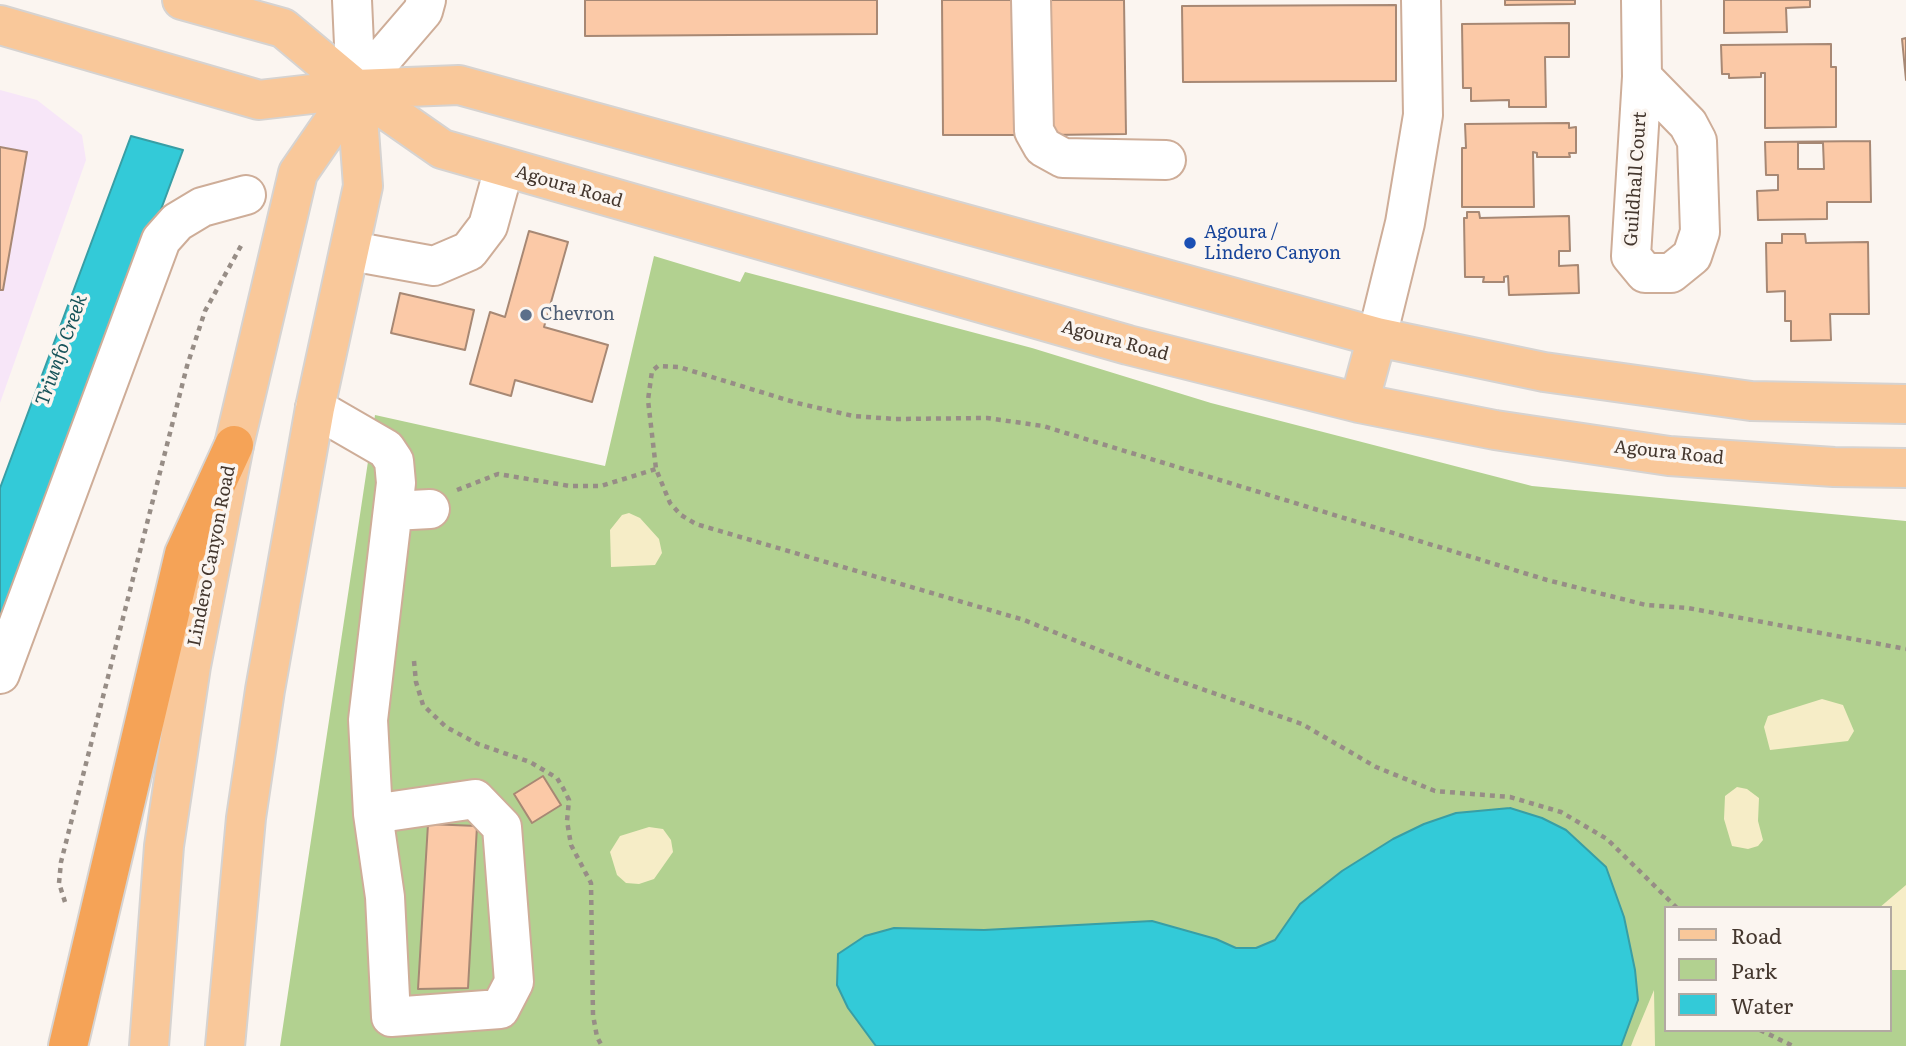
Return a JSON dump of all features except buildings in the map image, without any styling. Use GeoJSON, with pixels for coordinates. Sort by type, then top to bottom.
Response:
{"type":"FeatureCollection","features":[{"type":"Feature","properties":{"kind":"highway"},"geometry":{"type":"LineString","coordinates":[[68,1046],[184,554],[234,445]]}},
{"type":"Feature","properties":{"kind":"main road","name":"Agoura Road"},"geometry":{"type":"LineString","coordinates":[[182,0],[283,28],[356,89],[442,149],[1128,345],[1359,403],[1494,430],[1669,456],[1834,467],[1906,468]]}},
{"type":"Feature","properties":{"kind":"main road"},"geometry":{"type":"LineString","coordinates":[[0,25],[259,100],[356,89],[459,85],[1377,337],[1544,372],[1751,401],[1906,404]]}},
{"type":"Feature","properties":{"kind":"main road"},"geometry":{"type":"LineString","coordinates":[[225,1046],[246,818],[315,408],[363,186],[356,89]]}},
{"type":"Feature","properties":{"kind":"main road","name":"Lindero Canyon Road"},"geometry":{"type":"LineString","coordinates":[[149,1046],[164,846],[191,666],[234,445],[298,173],[356,89]]}},
{"type":"Feature","properties":{"kind":"main road"},"geometry":{"type":"LineString","coordinates":[[1359,403],[1377,337]]}},
{"type":"Feature","properties":{"kind":"street"},"geometry":{"type":"LineString","coordinates":[[352,0],[356,89]]}},
{"type":"Feature","properties":{"kind":"street","name":"Lindero Canyon Road"},"geometry":{"type":"LineString","coordinates":[[356,89],[423,11],[426,0]]}},
{"type":"Feature","properties":{"kind":"street"},"geometry":{"type":"LineString","coordinates":[[1031,0],[1034,131],[1043,147],[1063,158],[1166,160]]}},
{"type":"Feature","properties":{"kind":"street"},"geometry":{"type":"LineString","coordinates":[[1377,337],[1405,223],[1423,115],[1421,0]]}},
{"type":"Feature","properties":{"kind":"street"},"geometry":{"type":"LineString","coordinates":[[1640,0],[1642,77]]}},
{"type":"Feature","properties":{"kind":"street"},"geometry":{"type":"LineString","coordinates":[[351,251],[434,266],[469,251],[488,226],[504,168]]}},
{"type":"Feature","properties":{"kind":"street"},"geometry":{"type":"LineString","coordinates":[[0,674],[161,240],[177,222],[202,207],[246,195]]}},
{"type":"Feature","properties":{"kind":"street"},"geometry":{"type":"LineString","coordinates":[[315,408],[386,449],[394,461],[396,483],[368,720],[373,814],[385,897],[395,1031],[500,1009],[514,982],[502,827],[475,799],[373,814]]}},
{"type":"Feature","properties":{"kind":"street"},"geometry":{"type":"LineString","coordinates":[[393,511],[430,509]]}},
{"type":"Feature","properties":{"kind":"path"},"geometry":{"type":"LineString","coordinates":[[64,850],[187,366],[205,312],[244,240],[248,212],[246,195]]}},
{"type":"Feature","properties":{"kind":"path"},"geometry":{"type":"LineString","coordinates":[[1675,906],[1607,839],[1561,812],[1510,797],[1435,791],[1376,766],[1302,724],[1156,673],[1024,620],[717,532],[681,515],[670,503],[656,469],[648,382],[652,371],[667,365],[853,416],[895,419],[987,418],[1042,426],[1547,580],[1646,605],[1688,608],[1906,649]]}},
{"type":"Feature","properties":{"kind":"path"},"geometry":{"type":"LineString","coordinates":[[430,509],[467,484],[498,474],[570,486],[601,486],[656,469]]}},
{"type":"Feature","properties":{"kind":"path"},"geometry":{"type":"LineString","coordinates":[[414,659],[416,682],[423,705],[446,727],[478,744],[530,762],[556,778],[569,800],[567,821],[572,845],[591,883],[593,1015],[597,1037],[602,1046]]}},
{"type":"Feature","properties":{"kind":"path"},"geometry":{"type":"LineString","coordinates":[[1764,1032],[1793,1046]]}},
{"type":"Feature","properties":{"kind":"shaded area"},"geometry":{"type":"Polygon","coordinates":[[[0,90],[37,100],[82,135],[86,160],[0,403],[0,90]]]}},
{"type":"Feature","properties":{"kind":"green space"},"geometry":{"type":"Polygon","coordinates":[[[654,256],[740,282],[745,272],[1032,348],[1211,403],[1532,486],[1906,521],[1906,1046],[280,1046],[375,415],[605,466],[654,256]]]}},
{"type":"Feature","properties":{"kind":"sand"},"geometry":{"type":"Polygon","coordinates":[[[629,513],[640,518],[659,539],[662,553],[655,565],[611,567],[610,530],[622,515],[629,513]]]}},
{"type":"Feature","properties":{"kind":"sand"},"geometry":{"type":"Polygon","coordinates":[[[1822,699],[1843,705],[1854,731],[1848,741],[1770,750],[1764,727],[1768,716],[1822,699]]]}},
{"type":"Feature","properties":{"kind":"sand"},"geometry":{"type":"Polygon","coordinates":[[[1737,787],[1747,789],[1759,798],[1758,821],[1763,840],[1758,846],[1748,849],[1732,846],[1724,819],[1725,796],[1737,787]]]}},
{"type":"Feature","properties":{"kind":"sand"},"geometry":{"type":"Polygon","coordinates":[[[649,827],[663,829],[671,840],[673,852],[654,879],[639,884],[626,883],[617,875],[610,852],[620,836],[649,827]]]}},
{"type":"Feature","properties":{"kind":"sand"},"geometry":{"type":"Polygon","coordinates":[[[1906,885],[1906,970],[1892,970],[1892,906],[1881,906],[1906,885]]]}},
{"type":"Feature","properties":{"kind":"sand"},"geometry":{"type":"Polygon","coordinates":[[[1654,990],[1655,1046],[1631,1046],[1634,1038],[1654,990]]]}},
{"type":"Feature","properties":{"kind":"water","name":"Triunfo Creek"},"geometry":{"type":"Polygon","coordinates":[[[131,136],[183,150],[0,644],[0,488],[131,136]]]}},
{"type":"Feature","properties":{"kind":"water"},"geometry":{"type":"Polygon","coordinates":[[[1510,808],[1542,818],[1566,830],[1606,867],[1624,917],[1638,1000],[1621,1046],[876,1046],[848,1008],[837,985],[838,954],[865,936],[894,928],[984,930],[1152,921],[1216,939],[1236,948],[1256,948],[1275,940],[1300,904],[1342,871],[1393,839],[1456,813],[1510,808]]]}},
{"type":"Feature","properties":{"kind":"place","name":"Agoura / Lindero Canyon"},"geometry":{"type":"Point","coordinates":[1190,243]}},
{"type":"Feature","properties":{"kind":"place","name":"Chevron"},"geometry":{"type":"Point","coordinates":[526,315]}}]}
